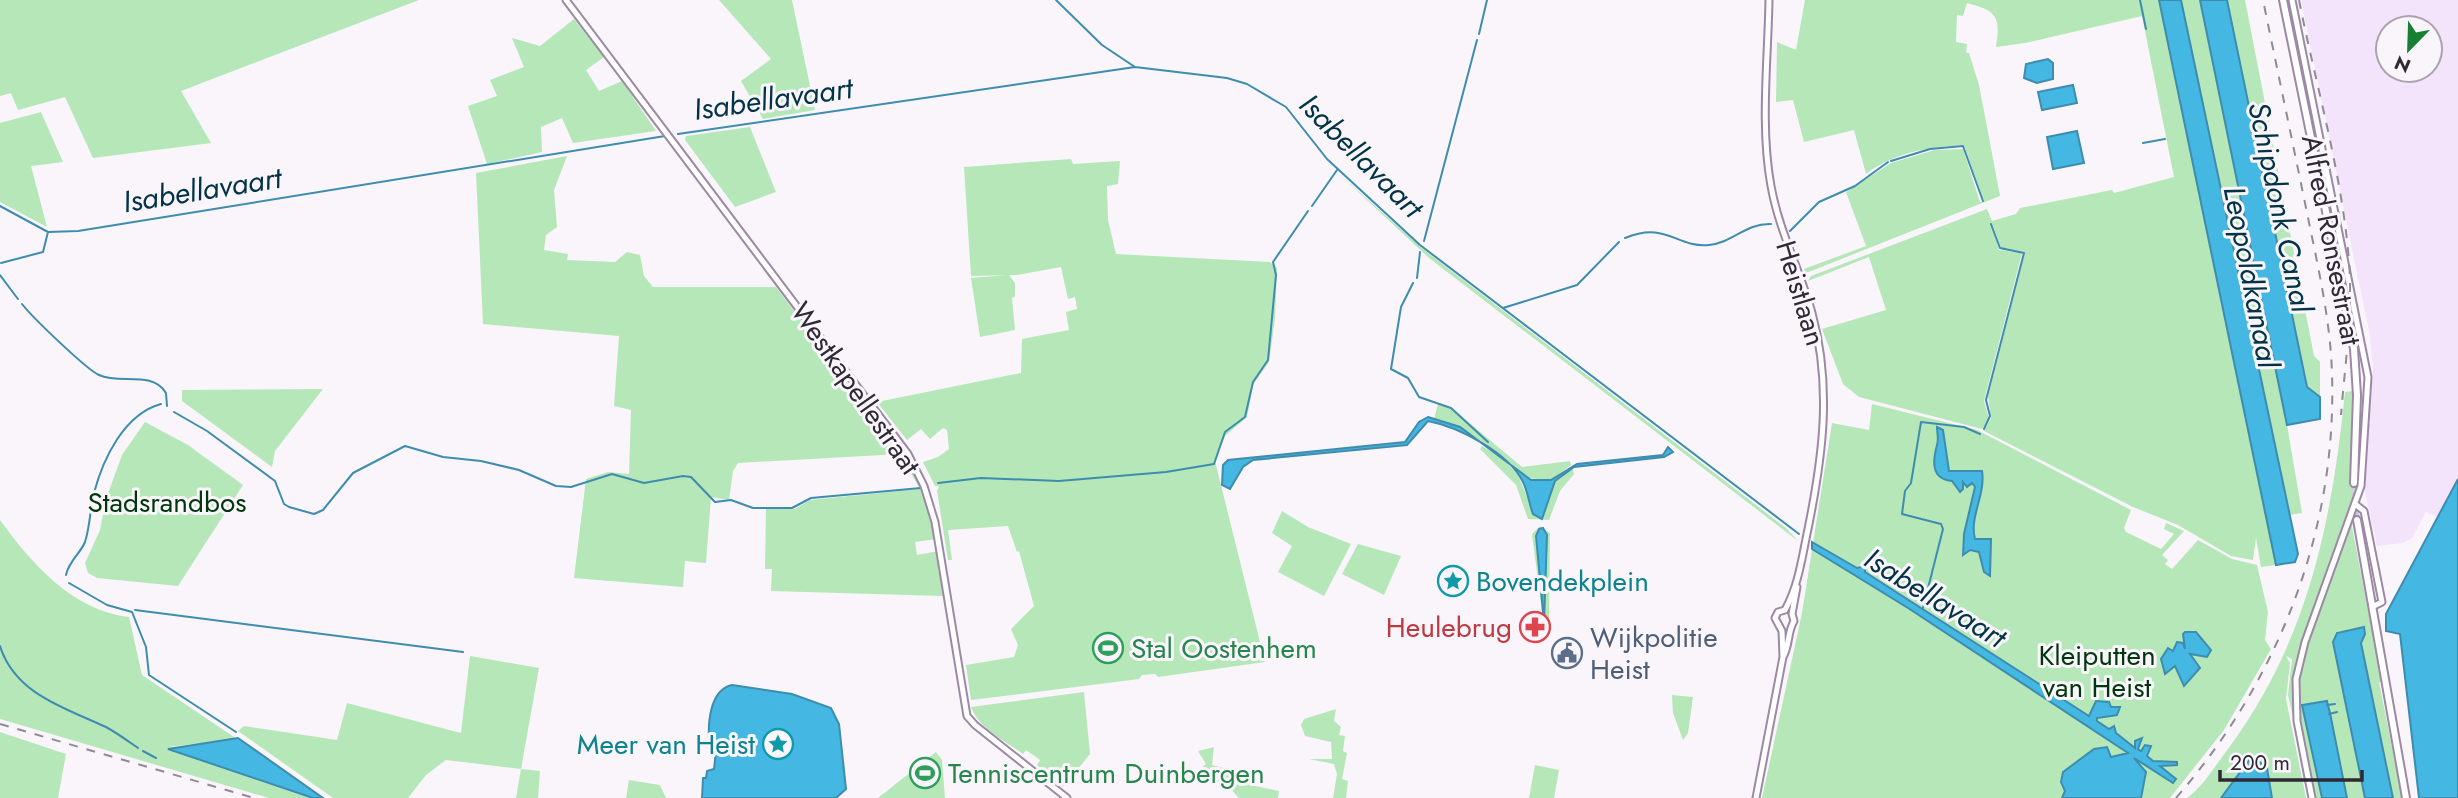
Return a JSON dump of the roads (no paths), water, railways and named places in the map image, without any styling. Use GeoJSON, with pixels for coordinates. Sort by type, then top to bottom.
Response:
{"type":"FeatureCollection","features":[{"type":"Feature","properties":{"kind":"main road","name":"Alfred Ronsestraat"},"geometry":{"type":"LineString","coordinates":[[2283,0],[2354,348],[2357,395],[2354,483]]}},
{"type":"Feature","properties":{"kind":"main road"},"geometry":{"type":"LineString","coordinates":[[2357,520],[2408,798]]}},
{"type":"Feature","properties":{"kind":"street","name":"Westkapellestraat"},"geometry":{"type":"LineString","coordinates":[[566,0],[908,454],[924,486],[935,522],[967,716],[1067,798]]}},
{"type":"Feature","properties":{"kind":"street","name":"Heistlaan"},"geometry":{"type":"LineString","coordinates":[[1769,0],[1767,134],[1771,184],[1780,224],[1811,310],[1825,390],[1822,451],[1797,584],[1798,596],[1788,612]]}},
{"type":"Feature","properties":{"kind":"street"},"geometry":{"type":"LineString","coordinates":[[2292,0],[2367,362],[2362,480],[2297,669],[2297,721],[2312,798]]}},
{"type":"Feature","properties":{"kind":"street"},"geometry":{"type":"LineString","coordinates":[[2355,504],[2364,511],[2382,602],[2374,606]]}},
{"type":"Feature","properties":{"kind":"street","name":"Heistlaan"},"geometry":{"type":"LineString","coordinates":[[1783,657],[1780,628],[1775,618],[1779,612],[1788,612]]}},
{"type":"Feature","properties":{"kind":"street","name":"Heistlaan"},"geometry":{"type":"LineString","coordinates":[[1756,798],[1783,657],[1788,646],[1789,628],[1794,621],[1788,612]]}},
{"type":"Feature","properties":{"kind":"street"},"geometry":{"type":"LineString","coordinates":[[1780,628],[1789,628]]}},
{"type":"Feature","properties":{"kind":"water"},"geometry":{"type":"Polygon","coordinates":[[[2159,0],[2181,0],[2298,554],[2295,562],[2276,565],[2159,0]]]}},
{"type":"Feature","properties":{"kind":"water"},"geometry":{"type":"Polygon","coordinates":[[[2200,0],[2227,0],[2307,387],[2320,397],[2320,419],[2287,425],[2200,0]]]}},
{"type":"Feature","properties":{"kind":"water"},"geometry":{"type":"Polygon","coordinates":[[[2048,59],[2053,63],[2053,79],[2037,83],[2024,78],[2026,64],[2048,59]]]}},
{"type":"Feature","properties":{"kind":"water"},"geometry":{"type":"Polygon","coordinates":[[[2073,85],[2077,103],[2042,110],[2038,92],[2073,85]]]}},
{"type":"Feature","properties":{"kind":"water"},"geometry":{"type":"Polygon","coordinates":[[[2077,131],[2084,163],[2053,169],[2047,137],[2077,131]]]}},
{"type":"Feature","properties":{"kind":"water"},"geometry":{"type":"Polygon","coordinates":[[[1428,417],[1460,427],[1480,442],[1454,429],[1428,421],[1407,445],[1253,460],[1243,467],[1230,489],[1222,485],[1223,465],[1228,460],[1405,442],[1419,422],[1428,417]]]}},
{"type":"Feature","properties":{"kind":"water"},"geometry":{"type":"Polygon","coordinates":[[[1937,427],[1943,430],[1949,471],[1982,471],[1982,488],[1974,531],[1975,539],[1991,539],[1990,576],[1984,572],[1979,552],[1970,550],[1963,555],[1964,534],[1975,487],[1972,483],[1967,487],[1963,482],[1960,492],[1952,481],[1940,477],[1937,473],[1934,462],[1938,441],[1937,427]]]}},
{"type":"Feature","properties":{"kind":"water"},"geometry":{"type":"Polygon","coordinates":[[[1668,447],[1673,452],[1664,457],[1574,467],[1555,481],[1542,519],[1533,514],[1523,482],[1509,463],[1531,480],[1551,480],[1577,464],[1663,455],[1668,447]]]}},
{"type":"Feature","properties":{"kind":"water"},"geometry":{"type":"Polygon","coordinates":[[[2458,479],[2458,798],[2419,798],[2400,634],[2386,631],[2386,614],[2458,479]]]}},
{"type":"Feature","properties":{"kind":"water"},"geometry":{"type":"Polygon","coordinates":[[[1543,528],[1547,535],[1544,623],[1536,536],[1539,529],[1543,528]]]}},
{"type":"Feature","properties":{"kind":"water"},"geometry":{"type":"Polygon","coordinates":[[[1812,542],[1857,568],[1865,566],[1865,572],[2089,716],[2096,701],[2109,702],[2111,707],[2120,707],[2117,715],[2097,718],[2097,721],[2109,729],[2114,726],[2116,733],[2135,748],[2135,741],[2142,738],[2138,749],[2141,751],[2145,745],[2151,746],[2147,756],[2153,761],[2177,762],[2177,765],[2160,766],[2176,779],[2173,783],[2134,758],[2146,772],[2141,798],[2062,798],[2065,791],[2061,782],[2063,772],[2094,749],[2107,747],[2111,757],[2128,753],[1908,608],[1812,549],[1812,542]]]}},
{"type":"Feature","properties":{"kind":"water"},"geometry":{"type":"Polygon","coordinates":[[[2364,627],[2365,634],[2361,643],[2393,798],[2365,798],[2333,642],[2337,633],[2364,627]]]}},
{"type":"Feature","properties":{"kind":"water"},"geometry":{"type":"Polygon","coordinates":[[[2185,632],[2196,632],[2211,650],[2207,657],[2190,654],[2200,668],[2184,686],[2175,666],[2165,674],[2161,659],[2168,648],[2173,651],[2177,642],[2183,643],[2185,649],[2185,632]]]}},
{"type":"Feature","properties":{"kind":"water","name":"Meer van Heist"},"geometry":{"type":"Polygon","coordinates":[[[732,685],[792,694],[831,708],[839,724],[846,789],[836,798],[702,798],[703,778],[706,778],[707,771],[714,769],[717,742],[709,740],[712,708],[719,693],[732,685]]]}},
{"type":"Feature","properties":{"kind":"water"},"geometry":{"type":"Polygon","coordinates":[[[2327,701],[2347,798],[2322,798],[2302,705],[2327,701]]]}},
{"type":"Feature","properties":{"kind":"water"},"geometry":{"type":"Polygon","coordinates":[[[238,738],[323,798],[313,798],[168,749],[238,738]]]}},
{"type":"Feature","properties":{"kind":"water"},"geometry":{"type":"Polygon","coordinates":[[[2252,756],[2267,768],[2272,798],[2221,798],[2252,756]]]}},
{"type":"Feature","properties":{"kind":"waterway"},"geometry":{"type":"LineString","coordinates":[[1056,0],[1102,45],[1135,67]]}},
{"type":"Feature","properties":{"kind":"waterway"},"geometry":{"type":"LineString","coordinates":[[1479,34],[1487,0]]}},
{"type":"Feature","properties":{"kind":"waterway"},"geometry":{"type":"LineString","coordinates":[[2140,0],[2146,29]]}},
{"type":"Feature","properties":{"kind":"waterway"},"geometry":{"type":"LineString","coordinates":[[1424,241],[1477,40]]}},
{"type":"Feature","properties":{"kind":"waterway","name":"Isabellavaart"},"geometry":{"type":"LineString","coordinates":[[678,134],[1135,67],[1227,78],[1247,84],[1286,107],[1327,159],[1420,245],[1799,534]]}},
{"type":"Feature","properties":{"kind":"waterway","name":"Isabellavaart"},"geometry":{"type":"LineString","coordinates":[[0,206],[48,232],[78,231],[665,136]]}},
{"type":"Feature","properties":{"kind":"waterway"},"geometry":{"type":"LineString","coordinates":[[2143,143],[2165,139]]}},
{"type":"Feature","properties":{"kind":"waterway"},"geometry":{"type":"LineString","coordinates":[[1891,161],[1930,149],[1963,146],[1983,201]]}},
{"type":"Feature","properties":{"kind":"waterway"},"geometry":{"type":"LineString","coordinates":[[1790,231],[1819,202],[1855,186],[1888,162]]}},
{"type":"Feature","properties":{"kind":"waterway"},"geometry":{"type":"LineString","coordinates":[[1312,206],[1337,170]]}},
{"type":"Feature","properties":{"kind":"waterway"},"geometry":{"type":"LineString","coordinates":[[938,483],[981,478],[1059,481],[1166,472],[1214,464],[1225,432],[1245,417],[1253,382],[1268,360],[1276,275],[1273,262],[1308,211]]}},
{"type":"Feature","properties":{"kind":"waterway"},"geometry":{"type":"LineString","coordinates":[[1625,238],[1651,232],[1688,243],[1709,245],[1725,241],[1754,227],[1771,224]]}},
{"type":"Feature","properties":{"kind":"waterway"},"geometry":{"type":"LineString","coordinates":[[1984,429],[1990,416],[1986,400],[2024,253],[2000,248],[1991,224]]}},
{"type":"Feature","properties":{"kind":"waterway"},"geometry":{"type":"LineString","coordinates":[[1,263],[43,252],[48,232]]}},
{"type":"Feature","properties":{"kind":"waterway"},"geometry":{"type":"LineString","coordinates":[[1503,308],[1577,285],[1619,242]]}},
{"type":"Feature","properties":{"kind":"waterway"},"geometry":{"type":"LineString","coordinates":[[1417,278],[1420,252]]}},
{"type":"Feature","properties":{"kind":"waterway"},"geometry":{"type":"LineString","coordinates":[[0,275],[18,299]]}},
{"type":"Feature","properties":{"kind":"waterway"},"geometry":{"type":"LineString","coordinates":[[1413,283],[1401,307],[1391,369],[1408,378],[1419,397],[1451,408],[1488,442]]}},
{"type":"Feature","properties":{"kind":"waterway"},"geometry":{"type":"LineString","coordinates":[[22,304],[92,371],[107,378],[153,382],[166,393],[167,406]]}},
{"type":"Feature","properties":{"kind":"waterway"},"geometry":{"type":"LineString","coordinates":[[66,575],[85,542],[94,493],[109,453],[136,417],[161,404]]}},
{"type":"Feature","properties":{"kind":"waterway"},"geometry":{"type":"LineString","coordinates":[[174,412],[207,431],[275,481],[284,504],[314,514],[323,510],[353,473],[405,446],[443,457],[481,461],[519,470],[556,486],[571,487],[612,474],[644,483],[691,477],[715,502],[731,500],[753,508],[792,508],[811,498],[921,488]]}},
{"type":"Feature","properties":{"kind":"waterway"},"geometry":{"type":"LineString","coordinates":[[1923,608],[1943,529],[1941,524],[1902,514],[1905,491],[1911,483],[1921,422],[1964,427],[1980,434]]}},
{"type":"Feature","properties":{"kind":"waterway"},"geometry":{"type":"LineString","coordinates":[[69,583],[107,605],[132,612],[146,647],[149,675],[236,732]]}},
{"type":"Feature","properties":{"kind":"waterway"},"geometry":{"type":"LineString","coordinates":[[135,610],[463,652]]}},
{"type":"Feature","properties":{"kind":"waterway"},"geometry":{"type":"LineString","coordinates":[[0,646],[7,662],[29,688],[58,706],[106,727],[138,748]]}},
{"type":"Feature","properties":{"kind":"waterway"},"geometry":{"type":"LineString","coordinates":[[2327,705],[2335,704]]}},
{"type":"Feature","properties":{"kind":"waterway"},"geometry":{"type":"LineString","coordinates":[[2329,714],[2337,712]]}},
{"type":"Feature","properties":{"kind":"waterway"},"geometry":{"type":"LineString","coordinates":[[143,751],[156,758]]}},
{"type":"Feature","properties":{"kind":"tunnel"},"geometry":{"type":"LineString","coordinates":[[2354,483],[2357,520]]}},
{"type":"Feature","properties":{"kind":"railway"},"geometry":{"type":"LineString","coordinates":[[2176,798],[2214,750],[2247,700],[2275,647],[2298,591],[2315,534],[2326,475],[2332,415],[2327,316],[2263,0]]}},
{"type":"Feature","properties":{"kind":"railway"},"geometry":{"type":"LineString","coordinates":[[2299,0],[2335,162],[2346,228],[2350,280],[2349,319],[2341,415]]}},
{"type":"Feature","properties":{"kind":"railway"},"geometry":{"type":"LineString","coordinates":[[0,724],[254,798]]}},
{"type":"Feature","properties":{"kind":"place","name":"Bovendekplein"},"geometry":{"type":"Point","coordinates":[1453,581]}},
{"type":"Feature","properties":{"kind":"place","name":"Heulebrug"},"geometry":{"type":"Point","coordinates":[1535,627]}},
{"type":"Feature","properties":{"kind":"place","name":"Stal Oostenhem"},"geometry":{"type":"Point","coordinates":[1108,648]}},
{"type":"Feature","properties":{"kind":"place","name":"Wijkpolitie Heist"},"geometry":{"type":"Point","coordinates":[1567,653]}},
{"type":"Feature","properties":{"kind":"place","name":"Meer van Heist"},"geometry":{"type":"Point","coordinates":[778,744]}},
{"type":"Feature","properties":{"kind":"place","name":"Tenniscentrum Duinbergen"},"geometry":{"type":"Point","coordinates":[925,773]}},
{"type":"Feature","properties":{"kind":"water label","name":"Schipdonk Canal"},"geometry":{"type":"Point","coordinates":[2280,207]}},
{"type":"Feature","properties":{"kind":"water label","name":"Leopoldkanaal"},"geometry":{"type":"Point","coordinates":[2251,277]}},
{"type":"Feature","properties":{"kind":"park label","name":"Stadsrandbos"},"geometry":{"type":"Point","coordinates":[167,502]}},
{"type":"Feature","properties":{"kind":"park label","name":"Kleiputten van Heist"},"geometry":{"type":"Point","coordinates":[2097,671]}}]}
